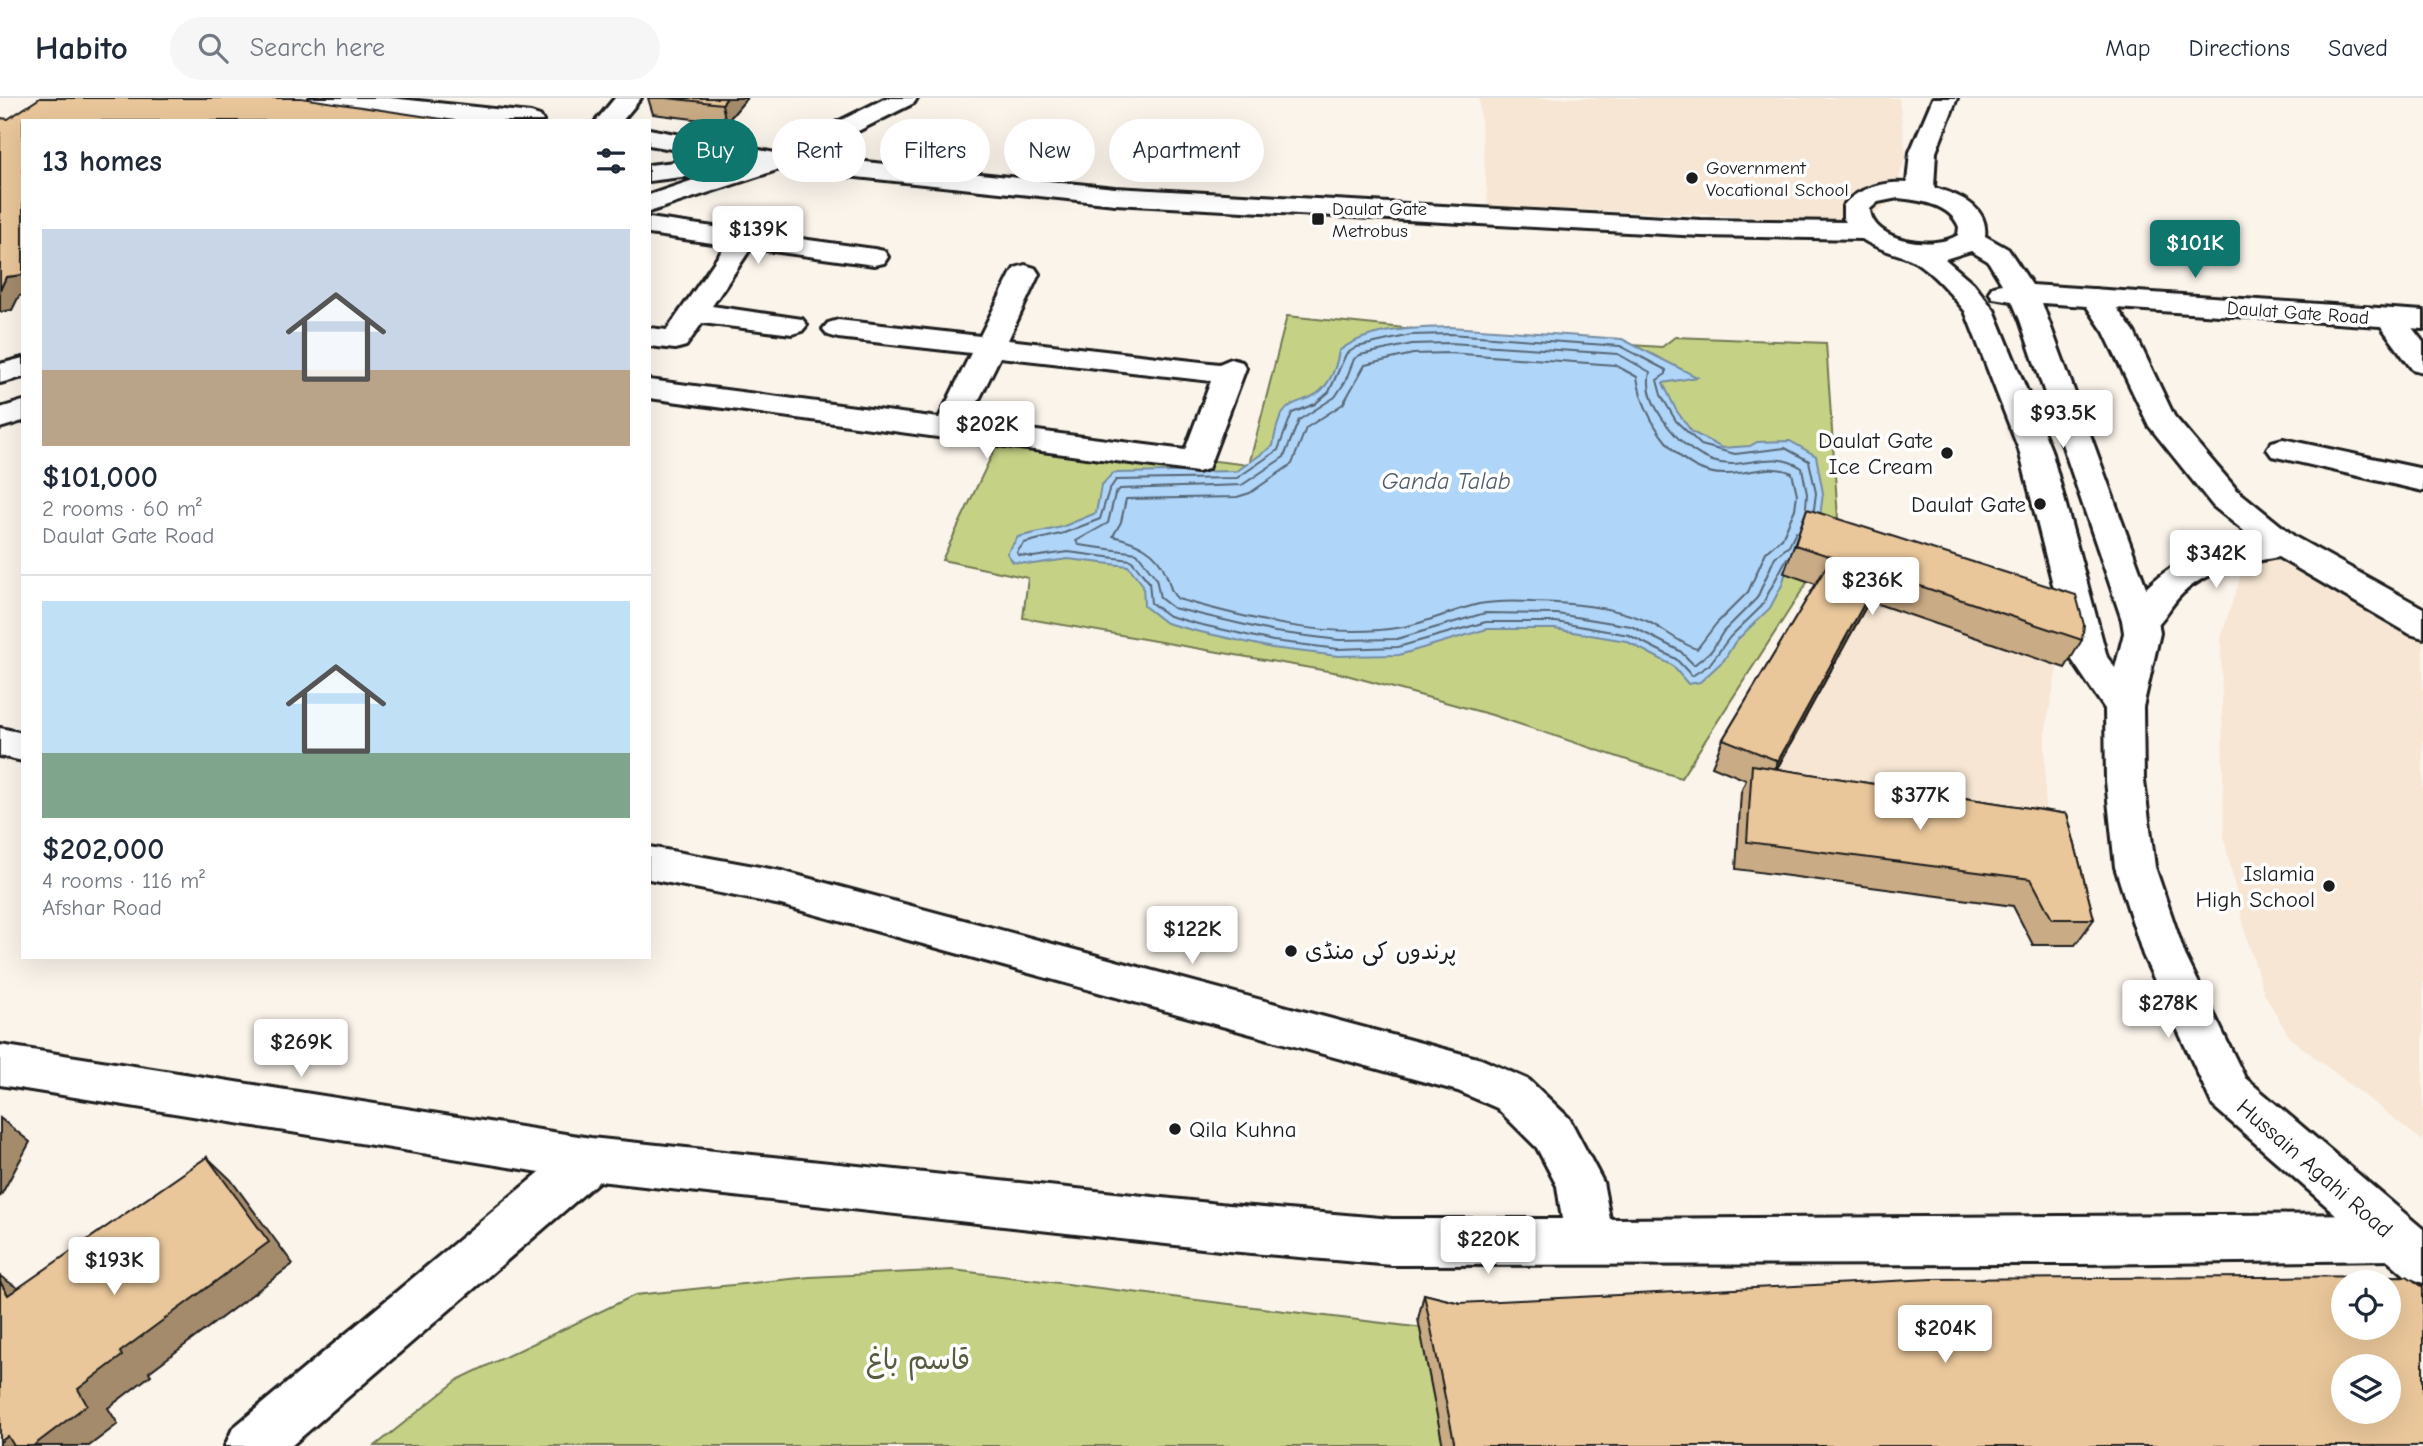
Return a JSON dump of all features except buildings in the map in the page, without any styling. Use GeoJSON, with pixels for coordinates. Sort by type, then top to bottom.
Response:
{"type":"FeatureCollection","features":[{"type":"Feature","properties":{"kind":"main road"},"geometry":{"type":"LineString","coordinates":[[323,98],[513,119]]}},
{"type":"Feature","properties":{"kind":"main road"},"geometry":{"type":"LineString","coordinates":[[610,119],[629,98]]}},
{"type":"Feature","properties":{"kind":"main road"},"geometry":{"type":"LineString","coordinates":[[863,119],[905,98]]}},
{"type":"Feature","properties":{"kind":"main road"},"geometry":{"type":"LineString","coordinates":[[1920,192],[1923,152],[1945,98]]}},
{"type":"Feature","properties":{"kind":"main road"},"geometry":{"type":"LineString","coordinates":[[651,137],[772,160]]}},
{"type":"Feature","properties":{"kind":"main road"},"geometry":{"type":"LineString","coordinates":[[651,173],[772,162]]}},
{"type":"Feature","properties":{"kind":"main road"},"geometry":{"type":"LineString","coordinates":[[651,203],[772,163]]}},
{"type":"Feature","properties":{"kind":"main road"},"geometry":{"type":"LineString","coordinates":[[866,170],[1115,196],[1701,228],[1865,231]]}},
{"type":"Feature","properties":{"kind":"main road"},"geometry":{"type":"LineString","coordinates":[[1878,192],[1920,192],[1945,200],[1964,212],[1972,221],[1974,231],[1971,239],[1951,250],[1919,252],[1889,244],[1865,231],[1856,219],[1856,208],[1863,198],[1878,192]]}},
{"type":"Feature","properties":{"kind":"main road"},"geometry":{"type":"LineString","coordinates":[[651,226],[874,257]]}},
{"type":"Feature","properties":{"kind":"main road"},"geometry":{"type":"LineString","coordinates":[[651,337],[675,340],[744,239]]}},
{"type":"Feature","properties":{"kind":"main road","name":"Hussain Agahi Road"},"geometry":{"type":"LineString","coordinates":[[1971,239],[1998,255],[2023,294],[2035,320],[2140,620],[2142,634],[2124,707],[2125,781],[2135,867],[2164,955],[2229,1092],[2408,1248]]}},
{"type":"Feature","properties":{"kind":"main road"},"geometry":{"type":"LineString","coordinates":[[1919,252],[1963,289],[1979,310],[2035,450],[2090,660],[2124,707]]}},
{"type":"Feature","properties":{"kind":"main road"},"geometry":{"type":"LineString","coordinates":[[949,429],[1025,274]]}},
{"type":"Feature","properties":{"kind":"main road","name":"Daulat Gate Road"},"geometry":{"type":"LineString","coordinates":[[1963,289],[2423,320]]}},
{"type":"Feature","properties":{"kind":"main road"},"geometry":{"type":"LineString","coordinates":[[2095,298],[2119,332],[2160,419],[2225,498],[2283,545],[2423,625]]}},
{"type":"Feature","properties":{"kind":"main road"},"geometry":{"type":"LineString","coordinates":[[694,313],[792,325]]}},
{"type":"Feature","properties":{"kind":"main road"},"geometry":{"type":"LineString","coordinates":[[2390,318],[2423,362]]}},
{"type":"Feature","properties":{"kind":"main road"},"geometry":{"type":"LineString","coordinates":[[651,389],[1197,462],[1230,371],[838,329]]}},
{"type":"Feature","properties":{"kind":"main road"},"geometry":{"type":"LineString","coordinates":[[0,374],[21,368]]}},
{"type":"Feature","properties":{"kind":"main road"},"geometry":{"type":"LineString","coordinates":[[0,418],[21,412]]}},
{"type":"Feature","properties":{"kind":"main road"},"geometry":{"type":"LineString","coordinates":[[2283,449],[2423,480]]}},
{"type":"Feature","properties":{"kind":"main road"},"geometry":{"type":"LineString","coordinates":[[2140,620],[2173,583],[2204,565],[2241,552],[2283,545]]}},
{"type":"Feature","properties":{"kind":"main road"},"geometry":{"type":"LineString","coordinates":[[0,742],[21,747]]}},
{"type":"Feature","properties":{"kind":"main road"},"geometry":{"type":"LineString","coordinates":[[651,863],[781,888],[1465,1073],[1513,1094],[1553,1133],[1580,1182],[1590,1241]]}},
{"type":"Feature","properties":{"kind":"main road"},"geometry":{"type":"LineString","coordinates":[[0,1065],[591,1159],[1229,1228],[1378,1241],[2079,1241],[2408,1248]]}},
{"type":"Feature","properties":{"kind":"main road"},"geometry":{"type":"LineString","coordinates":[[250,1446],[591,1159]]}},
{"type":"Feature","properties":{"kind":"shaded area","name":"Government Vocational School"},"geometry":{"type":"Polygon","coordinates":[[[1479,98],[1899,98],[1906,155],[1892,201],[1874,213],[1839,220],[1488,206],[1479,98]]]}},
{"type":"Feature","properties":{"kind":"shaded area","name":"Islamia High School"},"geometry":{"type":"Polygon","coordinates":[[[2283,545],[2423,626],[2423,1141],[2290,1038],[2264,993],[2246,935],[2224,838],[2221,638],[2241,575],[2283,545]]]}},
{"type":"Feature","properties":{"kind":"shaded area"},"geometry":{"type":"Polygon","coordinates":[[[1831,582],[2067,613],[2045,733],[2045,810],[2049,841],[2013,906],[1748,867],[1741,792],[1753,775],[1831,582]]]}},
{"type":"Feature","properties":{"kind":"green space","name":"Ganda Talab"},"geometry":{"type":"Polygon","coordinates":[[[1287,316],[1473,335],[1662,347],[1675,337],[1826,343],[1839,533],[1681,778],[1492,715],[1339,673],[1023,618],[1028,578],[942,560],[1001,436],[1249,465],[1287,316]]]}},
{"type":"Feature","properties":{"kind":"green space","name":"قاسم باغ"},"geometry":{"type":"Polygon","coordinates":[[[953,1270],[1431,1329],[1451,1446],[375,1446],[459,1379],[635,1295],[810,1277],[953,1270]]]}},
{"type":"Feature","properties":{"kind":"water","name":"Ganda Talab"},"geometry":{"type":"Polygon","coordinates":[[[1450,327],[1622,339],[1697,377],[1663,383],[1676,410],[1692,432],[1722,448],[1750,446],[1757,442],[1790,441],[1816,456],[1823,493],[1820,517],[1788,565],[1782,585],[1770,608],[1735,642],[1724,660],[1700,682],[1688,684],[1672,665],[1626,641],[1555,629],[1487,629],[1399,655],[1338,656],[1272,648],[1166,623],[1144,606],[1143,585],[1128,566],[1068,559],[1033,564],[1013,562],[1007,553],[1018,537],[1062,527],[1096,513],[1101,486],[1113,473],[1237,471],[1273,446],[1278,424],[1286,409],[1323,389],[1334,371],[1339,351],[1351,343],[1377,334],[1406,329],[1450,327]]]}},
{"type":"Feature","properties":{"kind":"place","name":"Government Vocational School"},"geometry":{"type":"Point","coordinates":[1692,178]}},
{"type":"Feature","properties":{"kind":"place","name":"Daulat Gate Metrobus"},"geometry":{"type":"Point","coordinates":[1318,219]}},
{"type":"Feature","properties":{"kind":"place","name":"Daulat Gate Ice Cream"},"geometry":{"type":"Point","coordinates":[1947,453]}},
{"type":"Feature","properties":{"kind":"place","name":"Daulat Gate"},"geometry":{"type":"Point","coordinates":[2040,504]}},
{"type":"Feature","properties":{"kind":"place","name":"Islamia High School"},"geometry":{"type":"Point","coordinates":[2329,886]}},
{"type":"Feature","properties":{"kind":"place","name":"پرندوں کی منڈی"},"geometry":{"type":"Point","coordinates":[1291,951]}},
{"type":"Feature","properties":{"kind":"place","name":"Qila Kuhna"},"geometry":{"type":"Point","coordinates":[1175,1129]}}]}
